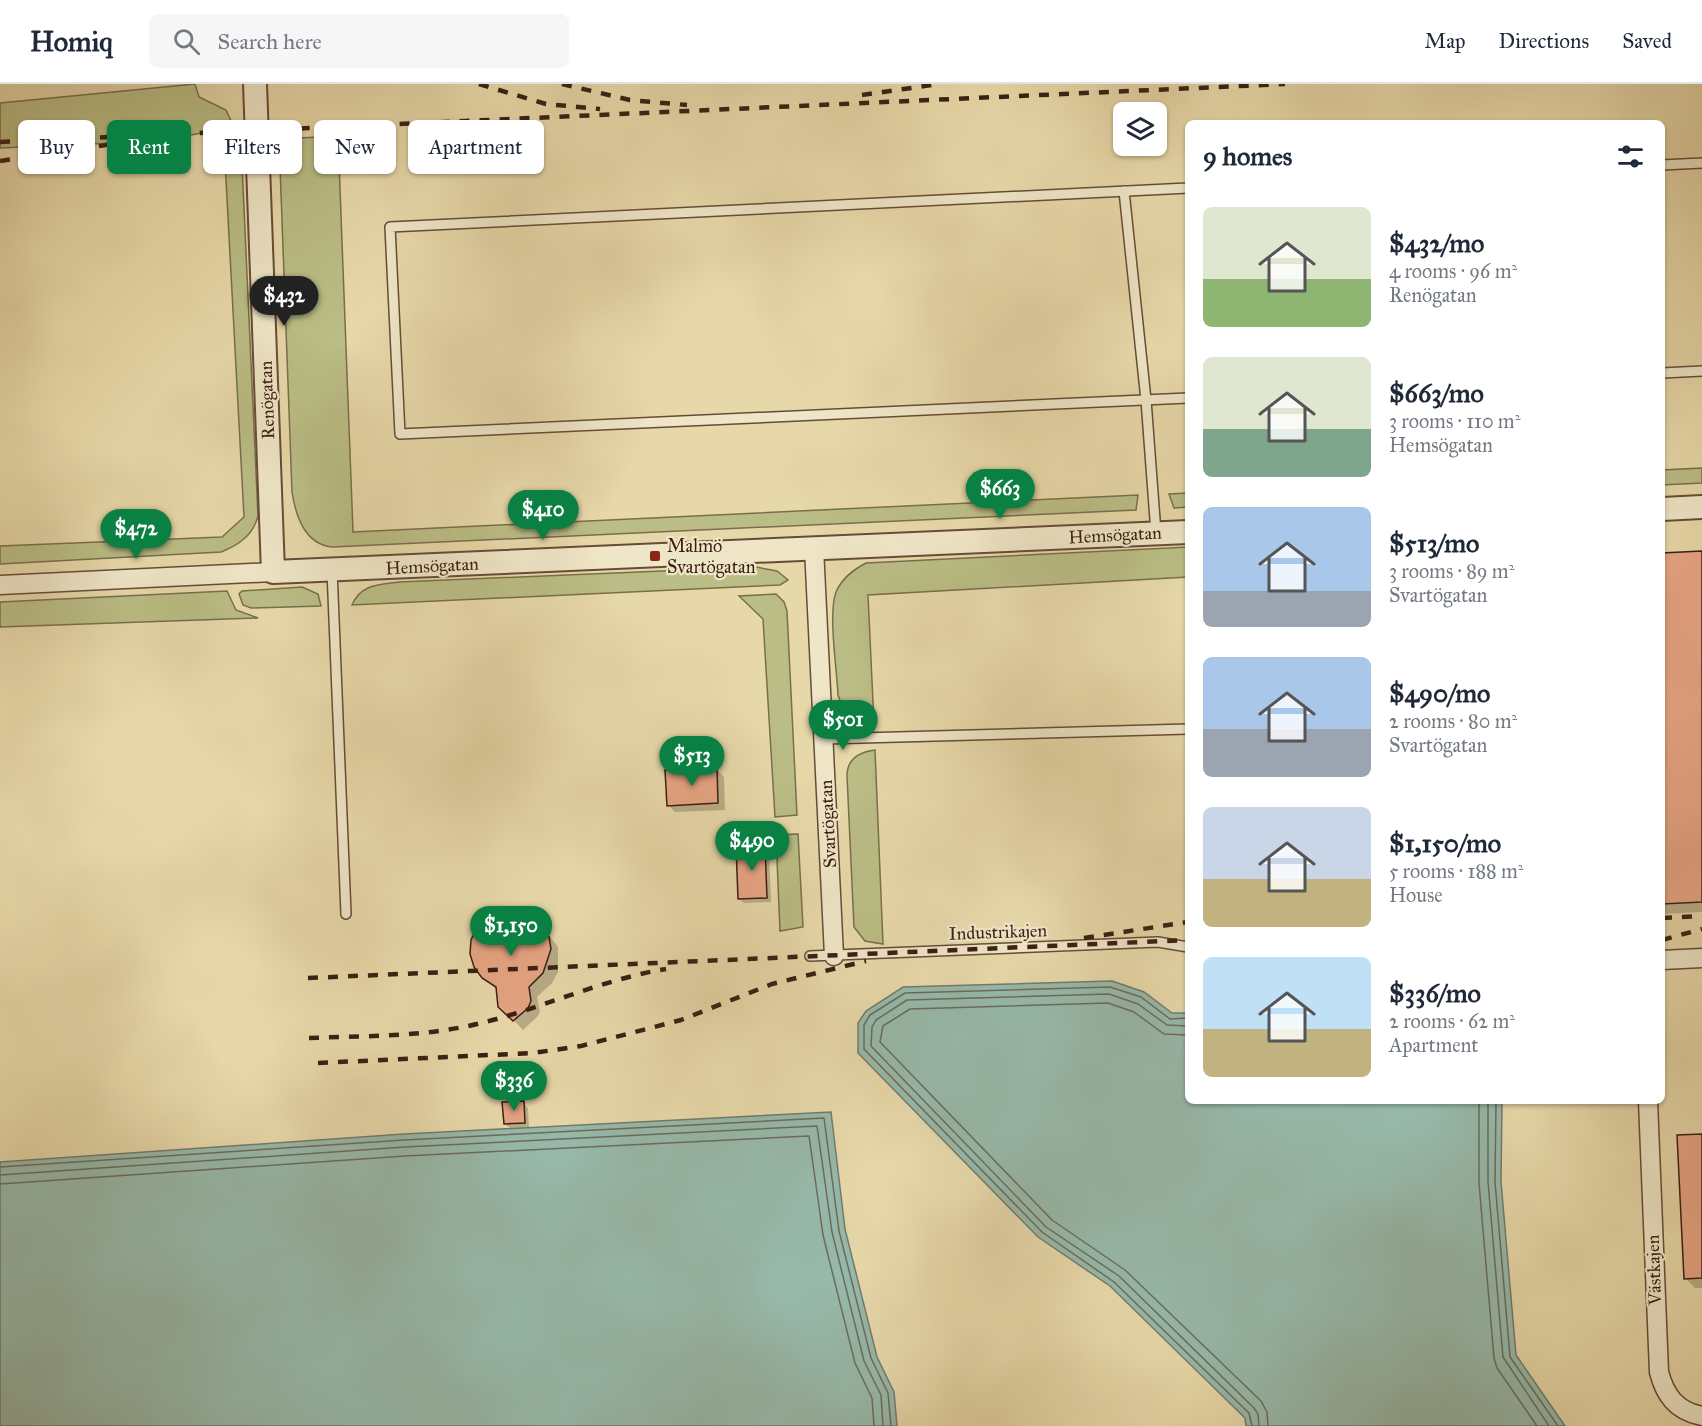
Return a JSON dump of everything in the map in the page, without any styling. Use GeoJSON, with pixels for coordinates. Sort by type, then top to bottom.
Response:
{"type":"FeatureCollection","features":[{"type":"Feature","properties":{"kind":"street","name":"Renögatan"},"geometry":{"type":"LineString","coordinates":[[255,84],[273,572]]}},
{"type":"Feature","properties":{"kind":"street"},"geometry":{"type":"LineString","coordinates":[[1665,509],[1702,507]]}},
{"type":"Feature","properties":{"kind":"street","name":"Hemsögatan"},"geometry":{"type":"LineString","coordinates":[[0,585],[1185,532]]}},
{"type":"Feature","properties":{"kind":"street","name":"Svartögatan"},"geometry":{"type":"LineString","coordinates":[[814,548],[834,956]]}},
{"type":"Feature","properties":{"kind":"street"},"geometry":{"type":"LineString","coordinates":[[1665,960],[1702,958]]}},
{"type":"Feature","properties":{"kind":"street","name":"Västkajen"},"geometry":{"type":"LineString","coordinates":[[1647,1104],[1659,1372],[1665,1393],[1678,1406],[1702,1416]]}},
{"type":"Feature","properties":{"kind":"lane"},"geometry":{"type":"LineString","coordinates":[[1665,165],[1702,163]]}},
{"type":"Feature","properties":{"kind":"lane"},"geometry":{"type":"LineString","coordinates":[[1185,188],[390,227],[400,434],[1185,398]]}},
{"type":"Feature","properties":{"kind":"lane"},"geometry":{"type":"LineString","coordinates":[[1124,191],[1146,400],[1155,533]]}},
{"type":"Feature","properties":{"kind":"lane"},"geometry":{"type":"LineString","coordinates":[[1665,373],[1702,371]]}},
{"type":"Feature","properties":{"kind":"lane"},"geometry":{"type":"LineString","coordinates":[[332,570],[346,914]]}},
{"type":"Feature","properties":{"kind":"lane"},"geometry":{"type":"LineString","coordinates":[[824,739],[1185,729]]}},
{"type":"Feature","properties":{"kind":"lane","name":"Industrikajen"},"geometry":{"type":"LineString","coordinates":[[810,956],[1158,942],[1185,946]]}},
{"type":"Feature","properties":{"kind":"green space"},"geometry":{"type":"Polygon","coordinates":[[[195,84],[199,97],[226,110],[231,120],[203,120],[203,133],[191,135],[191,120],[107,120],[107,143],[95,144],[95,120],[18,120],[18,147],[0,148],[0,103],[195,84]]]}},
{"type":"Feature","properties":{"kind":"green space"},"geometry":{"type":"Polygon","coordinates":[[[314,137],[314,174],[339,174],[353,532],[1138,495],[1136,510],[332,547],[323,545],[315,541],[303,528],[292,492],[280,174],[302,174],[302,138],[314,137]]]}},
{"type":"Feature","properties":{"kind":"green space"},"geometry":{"type":"Polygon","coordinates":[[[226,174],[242,174],[258,516],[253,529],[239,543],[221,552],[0,564],[0,546],[222,537],[244,517],[226,174]]]}},
{"type":"Feature","properties":{"kind":"green space"},"geometry":{"type":"Polygon","coordinates":[[[1702,468],[1702,483],[1665,485],[1665,470],[1702,468]]]}},
{"type":"Feature","properties":{"kind":"green space"},"geometry":{"type":"Polygon","coordinates":[[[1185,493],[1185,507],[1174,508],[1169,494],[1185,493]]]}},
{"type":"Feature","properties":{"kind":"green space"},"geometry":{"type":"Polygon","coordinates":[[[1185,547],[1185,577],[868,595],[874,724],[861,722],[851,716],[840,701],[834,642],[833,613],[838,587],[852,572],[866,563],[1185,547]]]}},
{"type":"Feature","properties":{"kind":"green space"},"geometry":{"type":"Polygon","coordinates":[[[756,567],[777,571],[788,580],[780,585],[352,605],[365,589],[399,582],[756,567]]]}},
{"type":"Feature","properties":{"kind":"green space"},"geometry":{"type":"Polygon","coordinates":[[[302,587],[318,594],[321,606],[251,608],[243,605],[239,594],[242,591],[302,587]]]}},
{"type":"Feature","properties":{"kind":"green space"},"geometry":{"type":"Polygon","coordinates":[[[227,591],[236,610],[258,618],[0,627],[0,602],[227,591]]]}},
{"type":"Feature","properties":{"kind":"green space"},"geometry":{"type":"Polygon","coordinates":[[[776,594],[784,602],[787,611],[797,815],[775,817],[763,619],[739,596],[776,594]]]}},
{"type":"Feature","properties":{"kind":"green space"},"geometry":{"type":"Polygon","coordinates":[[[875,750],[883,944],[865,941],[854,927],[847,776],[849,765],[855,757],[875,750]]]}},
{"type":"Feature","properties":{"kind":"green space"},"geometry":{"type":"Polygon","coordinates":[[[798,834],[803,927],[780,931],[776,835],[798,834]]]}},
{"type":"Feature","properties":{"kind":"water"},"geometry":{"type":"Polygon","coordinates":[[[1112,981],[1144,992],[1172,1013],[1185,1013],[1185,1104],[1502,1104],[1501,1182],[1516,1355],[1565,1426],[1246,1426],[1245,1418],[1110,1286],[1038,1237],[858,1053],[858,1023],[866,1011],[903,987],[1112,981]]]}},
{"type":"Feature","properties":{"kind":"water"},"geometry":{"type":"Polygon","coordinates":[[[831,1112],[845,1229],[877,1357],[894,1392],[897,1426],[0,1426],[0,1162],[404,1134],[831,1112]]]}},
{"type":"Feature","properties":{"kind":"building"},"geometry":{"type":"Polygon","coordinates":[[[1702,551],[1702,902],[1665,904],[1665,553],[1702,551]]]}},
{"type":"Feature","properties":{"kind":"building"},"geometry":{"type":"Polygon","coordinates":[[[717,768],[718,803],[667,806],[665,770],[717,768]]]}},
{"type":"Feature","properties":{"kind":"building"},"geometry":{"type":"Polygon","coordinates":[[[765,845],[767,898],[738,899],[736,846],[765,845]]]}},
{"type":"Feature","properties":{"kind":"building"},"geometry":{"type":"Polygon","coordinates":[[[509,909],[522,911],[543,925],[549,937],[551,949],[543,973],[529,987],[531,1001],[528,1008],[513,1021],[498,1007],[496,987],[482,978],[474,967],[470,954],[471,940],[477,927],[486,918],[509,909]]]}},
{"type":"Feature","properties":{"kind":"building"},"geometry":{"type":"Polygon","coordinates":[[[524,1101],[525,1123],[504,1124],[502,1102],[524,1101]]]}},
{"type":"Feature","properties":{"kind":"building"},"geometry":{"type":"Polygon","coordinates":[[[1702,1134],[1702,1278],[1684,1279],[1677,1135],[1702,1134]]]}},
{"type":"Feature","properties":{"kind":"railway"},"geometry":{"type":"LineString","coordinates":[[479,84],[546,104],[600,109]]}},
{"type":"Feature","properties":{"kind":"railway"},"geometry":{"type":"LineString","coordinates":[[562,84],[630,100],[687,105]]}},
{"type":"Feature","properties":{"kind":"railway"},"geometry":{"type":"LineString","coordinates":[[862,95],[939,84]]}},
{"type":"Feature","properties":{"kind":"railway"},"geometry":{"type":"LineString","coordinates":[[0,142],[1285,84]]}},
{"type":"Feature","properties":{"kind":"railway"},"geometry":{"type":"LineString","coordinates":[[0,161],[107,145]]}},
{"type":"Feature","properties":{"kind":"railway"},"geometry":{"type":"LineString","coordinates":[[1665,918],[1702,916]]}},
{"type":"Feature","properties":{"kind":"railway"},"geometry":{"type":"LineString","coordinates":[[1084,938],[1185,922]]}},
{"type":"Feature","properties":{"kind":"railway"},"geometry":{"type":"LineString","coordinates":[[1665,939],[1702,929]]}},
{"type":"Feature","properties":{"kind":"railway"},"geometry":{"type":"LineString","coordinates":[[308,978],[1185,940]]}},
{"type":"Feature","properties":{"kind":"railway"},"geometry":{"type":"LineString","coordinates":[[318,1063],[533,1053],[581,1046],[681,1020],[772,984],[866,961]]}},
{"type":"Feature","properties":{"kind":"railway"},"geometry":{"type":"LineString","coordinates":[[309,1038],[448,1030],[493,1020],[591,988],[666,969]]}},
{"type":"Feature","properties":{"kind":"place","name":"Malmö Svartögatan"},"geometry":{"type":"Point","coordinates":[655,556]}}]}
